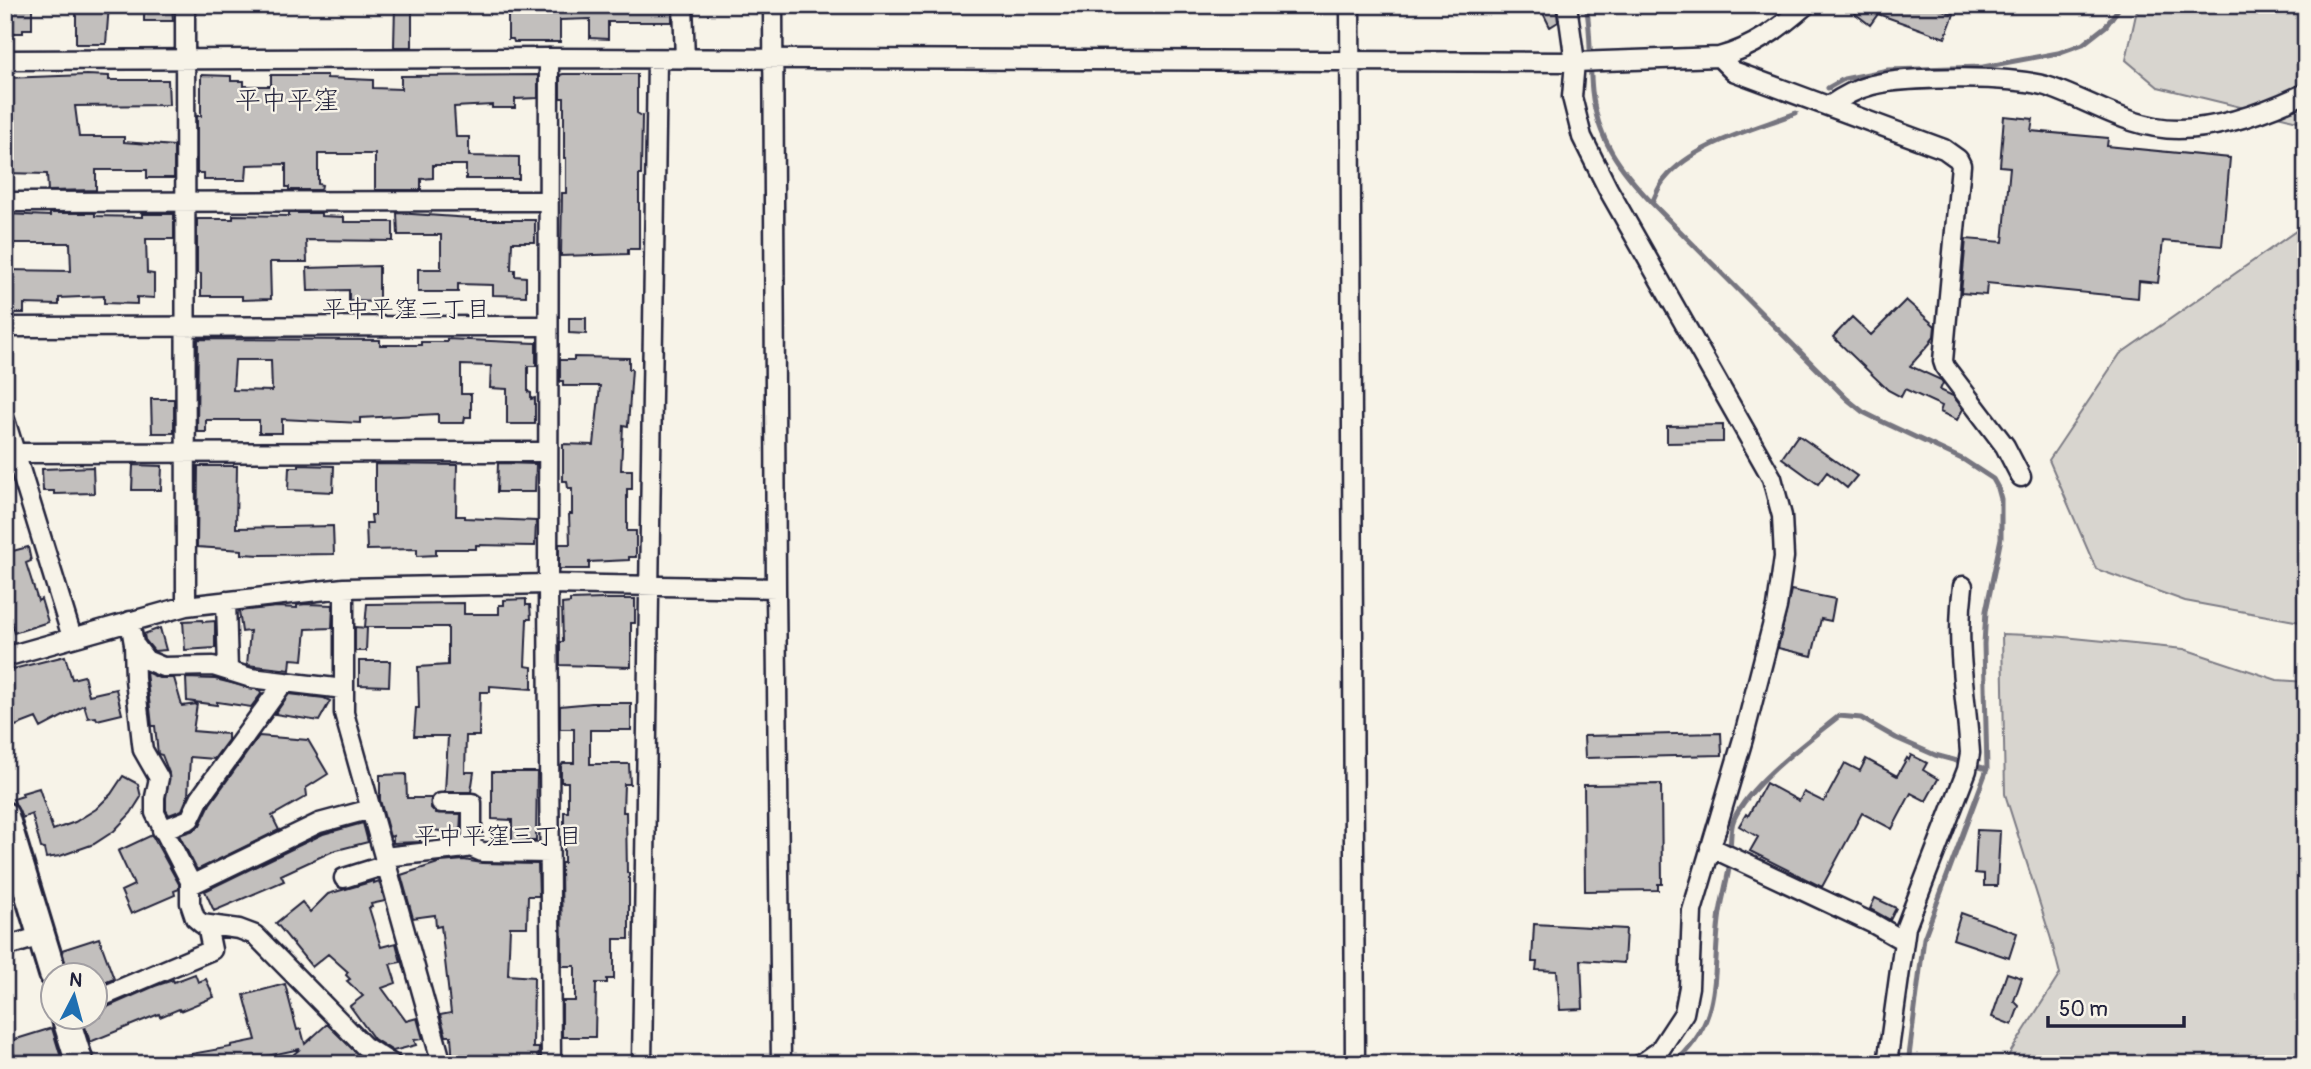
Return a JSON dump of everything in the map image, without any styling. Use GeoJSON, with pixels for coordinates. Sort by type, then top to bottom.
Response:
{"type":"FeatureCollection","features":[{"type":"Feature","properties":{"kind":"highway"},"geometry":{"type":"LineString","coordinates":[[5,816],[48,960]]}},
{"type":"Feature","properties":{"kind":"highway"},"geometry":{"type":"LineString","coordinates":[[69,1030],[80,1064]]}},
{"type":"Feature","properties":{"kind":"street"},"geometry":{"type":"LineString","coordinates":[[185,5],[186,606]]}},
{"type":"Feature","properties":{"kind":"street"},"geometry":{"type":"LineString","coordinates":[[683,5],[685,59]]}},
{"type":"Feature","properties":{"kind":"street"},"geometry":{"type":"LineString","coordinates":[[774,5],[781,1064]]}},
{"type":"Feature","properties":{"kind":"street"},"geometry":{"type":"LineString","coordinates":[[1350,5],[1355,1064]]}},
{"type":"Feature","properties":{"kind":"street"},"geometry":{"type":"LineString","coordinates":[[1567,5],[1586,61],[1572,97],[1582,137],[1608,189],[1772,478],[1783,516],[1784,557],[1776,607],[1743,739],[1692,911],[1689,987],[1684,1013],[1660,1051],[1641,1064]]}},
{"type":"Feature","properties":{"kind":"street"},"geometry":{"type":"LineString","coordinates":[[5,60],[549,58],[1586,61],[1719,57],[1737,52],[1770,34],[1806,5]]}},
{"type":"Feature","properties":{"kind":"street"},"geometry":{"type":"LineString","coordinates":[[1719,57],[1733,71],[1944,149],[1958,159],[1961,165],[1943,361],[2005,446],[2021,477]]}},
{"type":"Feature","properties":{"kind":"street"},"geometry":{"type":"LineString","coordinates":[[549,58],[551,1064]]}},
{"type":"Feature","properties":{"kind":"street"},"geometry":{"type":"LineString","coordinates":[[642,1064],[657,59]]}},
{"type":"Feature","properties":{"kind":"street"},"geometry":{"type":"LineString","coordinates":[[1829,106],[1861,89],[1886,83],[2015,80],[2050,87],[2116,116],[2150,127],[2177,129],[2221,123],[2306,93]]}},
{"type":"Feature","properties":{"kind":"street"},"geometry":{"type":"LineString","coordinates":[[5,202],[549,201]]}},
{"type":"Feature","properties":{"kind":"street"},"geometry":{"type":"LineString","coordinates":[[5,327],[548,326]]}},
{"type":"Feature","properties":{"kind":"street"},"geometry":{"type":"LineString","coordinates":[[5,421],[72,637]]}},
{"type":"Feature","properties":{"kind":"street"},"geometry":{"type":"LineString","coordinates":[[15,453],[548,452]]}},
{"type":"Feature","properties":{"kind":"street"},"geometry":{"type":"LineString","coordinates":[[5,657],[186,606],[344,588],[548,583],[776,588]]}},
{"type":"Feature","properties":{"kind":"street"},"geometry":{"type":"LineString","coordinates":[[1887,1064],[1902,940],[1909,915],[1967,770],[1970,753],[1959,645],[1963,586]]}},
{"type":"Feature","properties":{"kind":"street"},"geometry":{"type":"LineString","coordinates":[[344,588],[344,713],[442,1064]]}},
{"type":"Feature","properties":{"kind":"street"},"geometry":{"type":"LineString","coordinates":[[226,601],[228,670]]}},
{"type":"Feature","properties":{"kind":"street"},"geometry":{"type":"LineString","coordinates":[[130,621],[143,750],[159,778],[155,808],[162,830],[191,885],[191,911],[202,924],[239,929],[255,935],[364,1046],[392,1064]]}},
{"type":"Feature","properties":{"kind":"street"},"geometry":{"type":"LineString","coordinates":[[134,644],[146,660],[163,667],[202,665],[251,678],[344,689]]}},
{"type":"Feature","properties":{"kind":"street"},"geometry":{"type":"LineString","coordinates":[[162,830],[190,818],[200,798],[284,682]]}},
{"type":"Feature","properties":{"kind":"street"},"geometry":{"type":"LineString","coordinates":[[344,878],[385,861],[466,848],[472,837],[472,803],[442,803]]}},
{"type":"Feature","properties":{"kind":"street"},"geometry":{"type":"LineString","coordinates":[[191,885],[320,823],[371,809]]}},
{"type":"Feature","properties":{"kind":"street"},"geometry":{"type":"LineString","coordinates":[[469,844],[482,852],[550,853]]}},
{"type":"Feature","properties":{"kind":"street"},"geometry":{"type":"LineString","coordinates":[[1710,848],[1874,924],[1902,940]]}},
{"type":"Feature","properties":{"kind":"street"},"geometry":{"type":"LineString","coordinates":[[108,994],[212,950],[207,925]]}},
{"type":"Feature","properties":{"kind":"street"},"geometry":{"type":"LineString","coordinates":[[5,947],[41,936]]}},
{"type":"Feature","properties":{"kind":"shaded area"},"geometry":{"type":"Polygon","coordinates":[[[2138,5],[2306,5],[2306,123],[2158,87],[2126,60],[2138,5]]]}},
{"type":"Feature","properties":{"kind":"shaded area"},"geometry":{"type":"Polygon","coordinates":[[[2306,224],[2306,623],[2185,601],[2096,569],[2049,460],[2120,354],[2306,224]]]}},
{"type":"Feature","properties":{"kind":"shaded area"},"geometry":{"type":"Polygon","coordinates":[[[2002,634],[2054,636],[2184,649],[2277,680],[2306,682],[2306,1064],[2003,1064],[2060,974],[2005,794],[2002,634]]]}},
{"type":"Feature","properties":{"kind":"building"},"geometry":{"type":"Polygon","coordinates":[[[9,5],[32,5],[32,29],[23,29],[23,33],[8,33],[9,5]]]}},
{"type":"Feature","properties":{"kind":"building"},"geometry":{"type":"Polygon","coordinates":[[[76,5],[109,5],[106,44],[76,44],[76,5]]]}},
{"type":"Feature","properties":{"kind":"building"},"geometry":{"type":"Polygon","coordinates":[[[144,5],[172,5],[173,21],[144,21],[144,5]]]}},
{"type":"Feature","properties":{"kind":"building"},"geometry":{"type":"Polygon","coordinates":[[[395,5],[412,5],[412,47],[394,47],[395,5]]]}},
{"type":"Feature","properties":{"kind":"building"},"geometry":{"type":"Polygon","coordinates":[[[508,5],[672,5],[672,22],[608,22],[608,39],[590,38],[590,19],[560,20],[560,42],[514,42],[513,39],[508,39],[508,5]]]}},
{"type":"Feature","properties":{"kind":"building"},"geometry":{"type":"Polygon","coordinates":[[[1539,5],[1556,5],[1558,22],[1550,27],[1539,5]]]}},
{"type":"Feature","properties":{"kind":"building"},"geometry":{"type":"Polygon","coordinates":[[[1844,5],[1929,5],[1954,14],[1945,38],[1878,14],[1870,25],[1844,5]]]}},
{"type":"Feature","properties":{"kind":"building"},"geometry":{"type":"Polygon","coordinates":[[[637,74],[637,113],[642,116],[639,249],[628,249],[628,254],[561,256],[562,193],[566,193],[564,98],[560,98],[560,75],[637,74]]]}},
{"type":"Feature","properties":{"kind":"building"},"geometry":{"type":"Polygon","coordinates":[[[201,75],[231,76],[231,81],[244,81],[244,86],[271,86],[271,75],[327,75],[327,78],[373,80],[373,88],[401,89],[401,76],[538,75],[538,98],[515,99],[515,108],[492,108],[492,105],[454,107],[456,137],[469,137],[469,156],[519,157],[519,179],[466,179],[466,165],[433,165],[433,178],[421,179],[421,190],[375,190],[375,154],[318,154],[318,184],[322,185],[321,190],[289,190],[289,187],[286,187],[286,164],[247,165],[246,180],[204,180],[204,173],[197,173],[197,116],[201,116],[201,75]]]}},
{"type":"Feature","properties":{"kind":"building"},"geometry":{"type":"Polygon","coordinates":[[[109,76],[109,80],[168,80],[169,105],[75,106],[79,137],[124,137],[124,142],[174,146],[174,178],[147,178],[147,170],[96,170],[96,190],[48,191],[47,174],[5,173],[5,78],[109,76]]]}},
{"type":"Feature","properties":{"kind":"building"},"geometry":{"type":"Polygon","coordinates":[[[2004,116],[2033,119],[2031,131],[2108,138],[2107,146],[2230,158],[2222,246],[2163,241],[2158,283],[2139,281],[2138,298],[1987,283],[1986,295],[1961,293],[1966,239],[2003,242],[2010,167],[2000,166],[2004,116]]]}},
{"type":"Feature","properties":{"kind":"building"},"geometry":{"type":"Polygon","coordinates":[[[50,213],[142,217],[142,214],[174,214],[174,239],[146,239],[147,273],[154,274],[154,298],[137,297],[137,304],[104,303],[104,296],[59,298],[59,305],[24,304],[24,313],[7,313],[5,270],[71,271],[70,243],[5,243],[5,214],[50,216],[50,213]]]}},
{"type":"Feature","properties":{"kind":"building"},"geometry":{"type":"Polygon","coordinates":[[[289,213],[321,213],[321,216],[344,217],[344,222],[393,222],[393,241],[306,240],[307,262],[270,262],[271,299],[242,300],[242,296],[201,296],[201,274],[197,273],[197,219],[233,219],[233,215],[289,216],[289,213]]]}},
{"type":"Feature","properties":{"kind":"building"},"geometry":{"type":"Polygon","coordinates":[[[397,213],[470,220],[535,220],[535,242],[512,242],[511,270],[515,270],[515,276],[526,277],[526,296],[493,295],[493,285],[458,284],[458,292],[418,292],[418,269],[441,269],[441,235],[398,235],[397,213]]]}},
{"type":"Feature","properties":{"kind":"building"},"geometry":{"type":"Polygon","coordinates":[[[379,266],[379,302],[349,301],[349,290],[308,291],[307,268],[379,266]]]}},
{"type":"Feature","properties":{"kind":"building"},"geometry":{"type":"Polygon","coordinates":[[[1906,300],[1935,326],[1932,341],[1910,366],[1941,380],[1943,383],[1940,390],[1953,396],[1963,409],[1957,420],[1940,412],[1942,406],[1905,389],[1901,397],[1888,390],[1833,337],[1852,317],[1871,335],[1906,300]]]}},
{"type":"Feature","properties":{"kind":"building"},"geometry":{"type":"Polygon","coordinates":[[[569,318],[586,318],[586,334],[569,333],[569,318]]]}},
{"type":"Feature","properties":{"kind":"building"},"geometry":{"type":"Polygon","coordinates":[[[198,339],[380,340],[380,345],[421,345],[421,342],[447,342],[447,339],[536,343],[536,366],[528,366],[528,392],[531,393],[531,399],[535,398],[535,424],[507,424],[507,389],[490,388],[491,366],[461,365],[461,394],[471,394],[471,417],[465,417],[464,423],[438,423],[438,414],[360,418],[360,423],[282,419],[282,433],[259,433],[259,420],[206,420],[206,432],[197,432],[198,339]],[[235,360],[233,390],[272,391],[271,360],[235,360]]]}},
{"type":"Feature","properties":{"kind":"building"},"geometry":{"type":"Polygon","coordinates":[[[574,357],[629,358],[629,369],[632,369],[628,426],[623,425],[621,470],[632,470],[632,489],[627,489],[627,531],[636,531],[636,557],[629,557],[629,560],[589,562],[589,569],[559,569],[559,544],[570,544],[569,514],[572,514],[572,488],[568,488],[567,481],[563,481],[563,444],[594,445],[600,386],[563,386],[563,381],[560,381],[560,360],[574,360],[574,357]]]}},
{"type":"Feature","properties":{"kind":"building"},"geometry":{"type":"Polygon","coordinates":[[[151,399],[174,399],[174,433],[152,433],[151,399]]]}},
{"type":"Feature","properties":{"kind":"building"},"geometry":{"type":"Polygon","coordinates":[[[1723,425],[1723,442],[1667,443],[1667,426],[1723,425]]]}},
{"type":"Feature","properties":{"kind":"building"},"geometry":{"type":"Polygon","coordinates":[[[1798,435],[1857,476],[1847,488],[1827,472],[1818,484],[1782,458],[1798,435]]]}},
{"type":"Feature","properties":{"kind":"building"},"geometry":{"type":"Polygon","coordinates":[[[498,463],[536,464],[535,492],[497,492],[498,463]]]}},
{"type":"Feature","properties":{"kind":"building"},"geometry":{"type":"Polygon","coordinates":[[[375,464],[457,465],[456,516],[536,521],[535,546],[476,545],[476,549],[436,549],[436,555],[417,556],[417,549],[367,550],[366,523],[372,523],[371,515],[375,515],[375,464]]]}},
{"type":"Feature","properties":{"kind":"building"},"geometry":{"type":"Polygon","coordinates":[[[133,465],[162,466],[161,490],[132,490],[133,465]]]}},
{"type":"Feature","properties":{"kind":"building"},"geometry":{"type":"Polygon","coordinates":[[[198,466],[237,466],[236,528],[333,526],[334,554],[261,555],[242,554],[242,550],[197,547],[198,466]]]}},
{"type":"Feature","properties":{"kind":"building"},"geometry":{"type":"Polygon","coordinates":[[[334,466],[333,492],[288,490],[289,467],[334,466]]]}},
{"type":"Feature","properties":{"kind":"building"},"geometry":{"type":"Polygon","coordinates":[[[93,467],[94,493],[54,494],[54,491],[43,491],[42,469],[93,467]]]}},
{"type":"Feature","properties":{"kind":"building"},"geometry":{"type":"Polygon","coordinates":[[[28,547],[31,561],[26,563],[48,622],[14,633],[5,594],[5,553],[28,547]]]}},
{"type":"Feature","properties":{"kind":"building"},"geometry":{"type":"Polygon","coordinates":[[[1791,590],[1835,599],[1831,621],[1821,619],[1812,656],[1778,648],[1791,590]]]}},
{"type":"Feature","properties":{"kind":"building"},"geometry":{"type":"Polygon","coordinates":[[[526,599],[526,605],[530,605],[531,619],[527,619],[525,666],[532,667],[532,689],[490,686],[490,692],[480,692],[479,736],[466,736],[465,772],[474,772],[471,792],[445,792],[448,736],[414,736],[416,708],[419,708],[418,667],[448,665],[448,627],[365,627],[367,604],[464,603],[464,614],[499,614],[499,605],[504,605],[504,600],[526,599]]]}},
{"type":"Feature","properties":{"kind":"building"},"geometry":{"type":"Polygon","coordinates":[[[635,599],[635,623],[631,623],[631,667],[560,665],[560,642],[563,642],[562,604],[570,603],[570,600],[635,599]]]}},
{"type":"Feature","properties":{"kind":"building"},"geometry":{"type":"Polygon","coordinates":[[[297,605],[333,605],[332,628],[306,629],[303,660],[291,659],[290,670],[247,665],[250,631],[242,632],[239,611],[297,608],[297,605]]]}},
{"type":"Feature","properties":{"kind":"building"},"geometry":{"type":"Polygon","coordinates":[[[183,621],[215,621],[215,648],[185,650],[183,621]]]}},
{"type":"Feature","properties":{"kind":"building"},"geometry":{"type":"Polygon","coordinates":[[[355,627],[367,628],[366,651],[355,651],[355,627]]]}},
{"type":"Feature","properties":{"kind":"building"},"geometry":{"type":"Polygon","coordinates":[[[160,628],[166,650],[154,651],[145,640],[144,634],[160,628]]]}},
{"type":"Feature","properties":{"kind":"building"},"geometry":{"type":"Polygon","coordinates":[[[65,656],[72,679],[84,676],[89,695],[116,689],[122,714],[97,720],[96,717],[88,718],[84,705],[41,728],[36,718],[5,730],[5,671],[65,656]]]}},
{"type":"Feature","properties":{"kind":"building"},"geometry":{"type":"Polygon","coordinates":[[[359,661],[390,661],[389,686],[359,685],[359,661]]]}},
{"type":"Feature","properties":{"kind":"building"},"geometry":{"type":"Polygon","coordinates":[[[146,672],[159,678],[174,678],[182,706],[197,704],[193,731],[228,734],[228,740],[214,759],[190,757],[188,796],[182,810],[169,815],[166,798],[169,773],[162,755],[158,754],[146,672]]]}},
{"type":"Feature","properties":{"kind":"building"},"geometry":{"type":"Polygon","coordinates":[[[186,678],[215,679],[260,690],[261,694],[251,707],[187,701],[186,678]]]}},
{"type":"Feature","properties":{"kind":"building"},"geometry":{"type":"Polygon","coordinates":[[[289,694],[330,701],[319,721],[275,714],[289,694]]]}},
{"type":"Feature","properties":{"kind":"building"},"geometry":{"type":"Polygon","coordinates":[[[631,703],[631,730],[590,730],[590,764],[629,764],[630,784],[624,784],[623,812],[626,812],[629,873],[629,939],[614,939],[614,979],[607,979],[607,983],[596,983],[595,1037],[562,1037],[562,1001],[575,1001],[575,966],[562,966],[561,863],[564,863],[564,812],[568,812],[568,782],[561,782],[561,766],[563,763],[574,763],[574,729],[560,729],[560,706],[631,703]]]}},
{"type":"Feature","properties":{"kind":"building"},"geometry":{"type":"Polygon","coordinates":[[[1721,733],[1722,755],[1585,758],[1584,736],[1721,733]]]}},
{"type":"Feature","properties":{"kind":"building"},"geometry":{"type":"Polygon","coordinates":[[[259,736],[308,740],[328,774],[306,788],[307,796],[272,816],[279,830],[197,870],[179,835],[200,825],[210,804],[259,736]]]}},
{"type":"Feature","properties":{"kind":"building"},"geometry":{"type":"Polygon","coordinates":[[[1911,755],[1927,763],[1923,770],[1938,779],[1926,801],[1911,793],[1892,829],[1862,813],[1822,887],[1750,851],[1758,837],[1739,826],[1746,814],[1748,816],[1766,783],[1799,801],[1804,792],[1824,802],[1845,763],[1860,771],[1866,759],[1897,776],[1911,755]]]}},
{"type":"Feature","properties":{"kind":"building"},"geometry":{"type":"Polygon","coordinates":[[[492,772],[537,772],[536,841],[512,841],[512,820],[492,819],[492,772]]]}},
{"type":"Feature","properties":{"kind":"building"},"geometry":{"type":"Polygon","coordinates":[[[406,774],[407,798],[431,798],[431,808],[436,813],[461,814],[460,834],[420,828],[420,842],[393,843],[380,800],[380,775],[406,774]]]}},
{"type":"Feature","properties":{"kind":"building"},"geometry":{"type":"Polygon","coordinates":[[[123,776],[138,784],[141,797],[131,813],[114,831],[94,844],[46,858],[32,814],[22,818],[13,799],[39,788],[53,830],[75,822],[96,809],[111,794],[123,776]]]}},
{"type":"Feature","properties":{"kind":"building"},"geometry":{"type":"Polygon","coordinates":[[[1661,784],[1662,884],[1658,884],[1658,890],[1585,891],[1584,785],[1661,784]]]}},
{"type":"Feature","properties":{"kind":"building"},"geometry":{"type":"Polygon","coordinates":[[[363,823],[368,842],[333,851],[281,875],[284,881],[214,911],[205,891],[323,834],[363,823]]]}},
{"type":"Feature","properties":{"kind":"building"},"geometry":{"type":"Polygon","coordinates":[[[1977,830],[2000,831],[1997,886],[1984,886],[1984,874],[1975,873],[1977,830]]]}},
{"type":"Feature","properties":{"kind":"building"},"geometry":{"type":"Polygon","coordinates":[[[152,835],[179,884],[179,889],[174,891],[175,895],[131,914],[121,891],[134,885],[118,851],[152,835]]]}},
{"type":"Feature","properties":{"kind":"building"},"geometry":{"type":"Polygon","coordinates":[[[464,860],[538,864],[539,896],[528,896],[527,927],[510,927],[508,975],[534,977],[533,1048],[539,1048],[538,1064],[453,1064],[451,1036],[446,1036],[440,1015],[451,1013],[441,926],[436,927],[435,915],[413,918],[401,875],[441,862],[464,860]]]}},
{"type":"Feature","properties":{"kind":"building"},"geometry":{"type":"Polygon","coordinates":[[[379,881],[385,901],[371,904],[372,907],[369,908],[381,947],[396,943],[401,962],[390,964],[396,983],[382,988],[406,1021],[417,1018],[423,1039],[414,1040],[416,1045],[393,1051],[374,1039],[350,1006],[363,996],[347,981],[350,979],[346,975],[348,972],[328,954],[312,967],[276,923],[302,902],[310,912],[328,894],[379,881]]]}},
{"type":"Feature","properties":{"kind":"building"},"geometry":{"type":"Polygon","coordinates":[[[1875,898],[1896,908],[1890,920],[1870,909],[1875,898]]]}},
{"type":"Feature","properties":{"kind":"building"},"geometry":{"type":"Polygon","coordinates":[[[1961,913],[2017,933],[2009,958],[1953,939],[1961,913]]]}},
{"type":"Feature","properties":{"kind":"building"},"geometry":{"type":"Polygon","coordinates":[[[1534,924],[1626,929],[1624,963],[1581,960],[1583,1009],[1560,1010],[1557,971],[1536,970],[1537,962],[1532,962],[1534,924]]]}},
{"type":"Feature","properties":{"kind":"building"},"geometry":{"type":"Polygon","coordinates":[[[99,938],[107,960],[64,960],[62,950],[99,938]]]}},
{"type":"Feature","properties":{"kind":"building"},"geometry":{"type":"Polygon","coordinates":[[[108,963],[114,979],[108,981],[108,963]]]}},
{"type":"Feature","properties":{"kind":"building"},"geometry":{"type":"Polygon","coordinates":[[[2007,973],[2022,978],[2014,1001],[2019,1006],[2012,1025],[1992,1017],[2007,973]]]}},
{"type":"Feature","properties":{"kind":"building"},"geometry":{"type":"Polygon","coordinates":[[[195,974],[198,982],[206,979],[214,997],[180,1011],[179,1009],[160,1017],[159,1014],[90,1042],[86,1030],[108,1030],[108,1007],[155,986],[173,980],[174,982],[195,974]]]}},
{"type":"Feature","properties":{"kind":"building"},"geometry":{"type":"Polygon","coordinates":[[[285,984],[297,1030],[301,1029],[305,1044],[327,1024],[362,1058],[356,1064],[297,1064],[294,1054],[300,1049],[230,1064],[181,1064],[180,1056],[256,1040],[244,995],[285,984]]]}},
{"type":"Feature","properties":{"kind":"building"},"geometry":{"type":"Polygon","coordinates":[[[53,1030],[63,1064],[17,1064],[10,1041],[53,1030]]]}},
{"type":"Feature","properties":{"kind":"waterway"},"geometry":{"type":"LineString","coordinates":[[1586,5],[1592,91],[1599,124],[1620,165],[1652,203]]}},
{"type":"Feature","properties":{"kind":"waterway"},"geometry":{"type":"LineString","coordinates":[[1828,88],[1844,79],[1888,70],[1983,67],[2058,53],[2083,44],[2106,26],[2121,5]]}},
{"type":"Feature","properties":{"kind":"waterway"},"geometry":{"type":"LineString","coordinates":[[1796,113],[1726,139],[1692,156],[1663,181],[1652,203],[1847,399],[1863,412],[1964,460],[1993,479],[2001,499],[2001,538],[1986,611],[1984,644],[1987,769],[1924,938],[1908,1064]]}},
{"type":"Feature","properties":{"kind":"waterway"},"geometry":{"type":"LineString","coordinates":[[1730,851],[1734,819],[1753,791],[1781,763],[1839,716],[1861,718],[1896,738],[1935,755],[1987,769]]}},
{"type":"Feature","properties":{"kind":"waterway"},"geometry":{"type":"LineString","coordinates":[[1673,1064],[1689,1048],[1708,1015],[1715,980],[1720,913],[1730,861]]}},
{"type":"Feature","properties":{"kind":"district","name":"平中平窪"},"geometry":{"type":"Point","coordinates":[287,100]}},
{"type":"Feature","properties":{"kind":"district","name":"平中平窪二丁目"},"geometry":{"type":"Point","coordinates":[406,309]}},
{"type":"Feature","properties":{"kind":"district","name":"平中平窪三丁目"},"geometry":{"type":"Point","coordinates":[498,836]}}]}
